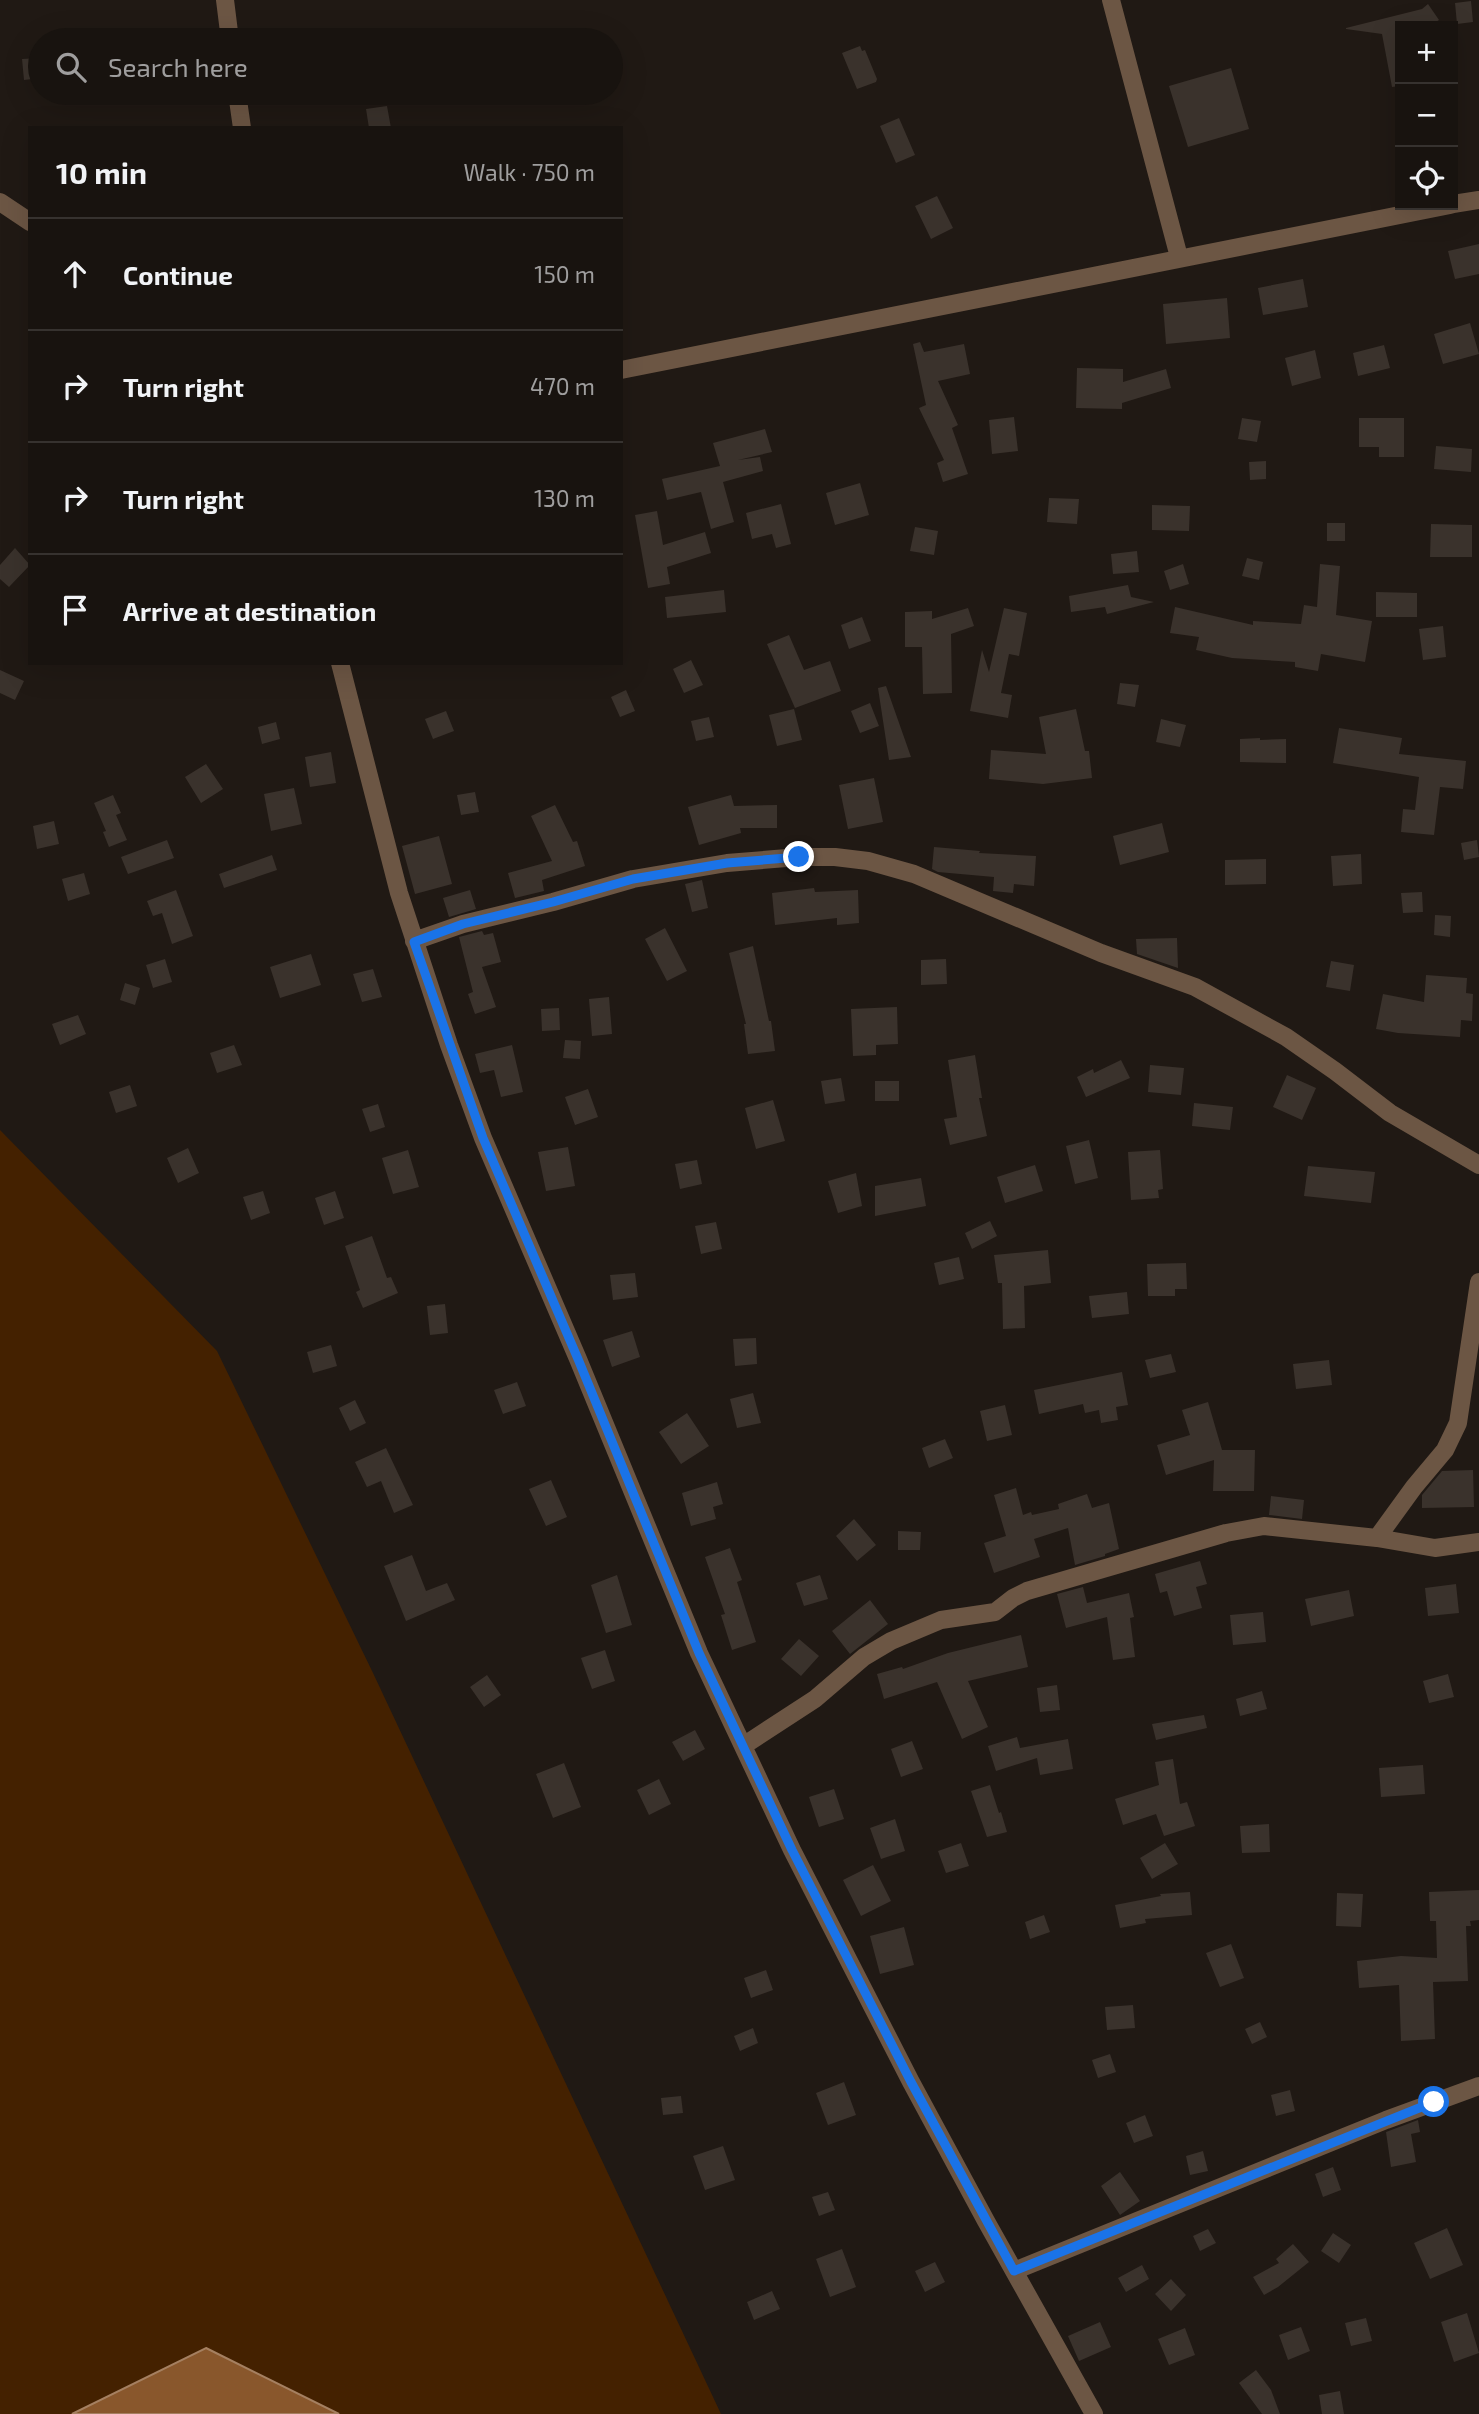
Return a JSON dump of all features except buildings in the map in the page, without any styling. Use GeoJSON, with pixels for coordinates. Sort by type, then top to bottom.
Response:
{"type":"FeatureCollection","features":[{"type":"Feature","properties":{"kind":"street"},"geometry":{"type":"LineString","coordinates":[[225,0],[228,28]]}},
{"type":"Feature","properties":{"kind":"street"},"geometry":{"type":"LineString","coordinates":[[1111,0],[1179,257]]}},
{"type":"Feature","properties":{"kind":"street"},"geometry":{"type":"LineString","coordinates":[[239,105],[242,126]]}},
{"type":"Feature","properties":{"kind":"street"},"geometry":{"type":"LineString","coordinates":[[1458,204],[1479,200]]}},
{"type":"Feature","properties":{"kind":"street"},"geometry":{"type":"LineString","coordinates":[[0,202],[28,221]]}},
{"type":"Feature","properties":{"kind":"street"},"geometry":{"type":"LineString","coordinates":[[623,370],[1425,210]]}},
{"type":"Feature","properties":{"kind":"street"},"geometry":{"type":"LineString","coordinates":[[341,665],[399,893],[483,1138],[694,1640],[792,1850],[911,2082],[1094,2414]]}},
{"type":"Feature","properties":{"kind":"street"},"geometry":{"type":"LineString","coordinates":[[414,942],[463,924],[633,879],[727,863],[787,858],[835,857],[868,861],[914,874],[1020,916],[1101,953],[1195,986],[1286,1037],[1335,1070],[1390,1113],[1479,1165]]}},
{"type":"Feature","properties":{"kind":"street"},"geometry":{"type":"LineString","coordinates":[[1377,1538],[1445,1450],[1458,1423],[1479,1282]]}},
{"type":"Feature","properties":{"kind":"street"},"geometry":{"type":"LineString","coordinates":[[743,1746],[815,1699],[864,1657],[891,1641],[941,1620],[995,1612],[1027,1591],[1242,1529],[1264,1526],[1377,1538],[1435,1548],[1479,1542]]}},
{"type":"Feature","properties":{"kind":"street"},"geometry":{"type":"LineString","coordinates":[[1014,2271],[1386,2120],[1479,2086]]}},
{"type":"Feature","properties":{"kind":"shaded area"},"geometry":{"type":"Polygon","coordinates":[[[0,1130],[217,1351],[373,1673],[721,2414],[339,2414],[206,2349],[72,2414],[0,2414],[0,1130]]]}},
{"type":"Feature","properties":{"kind":"shaded area"},"geometry":{"type":"Polygon","coordinates":[[[206,2348],[339,2414],[72,2414],[206,2348]]]}},
{"type":"Feature","properties":{"kind":"route"},"geometry":{"type":"LineString","coordinates":[[799,857],[727,863],[633,879],[463,924],[414,942],[483,1138],[578,1359],[699,1653],[792,1850],[911,2082],[1014,2271],[1434,2102]]}}]}
